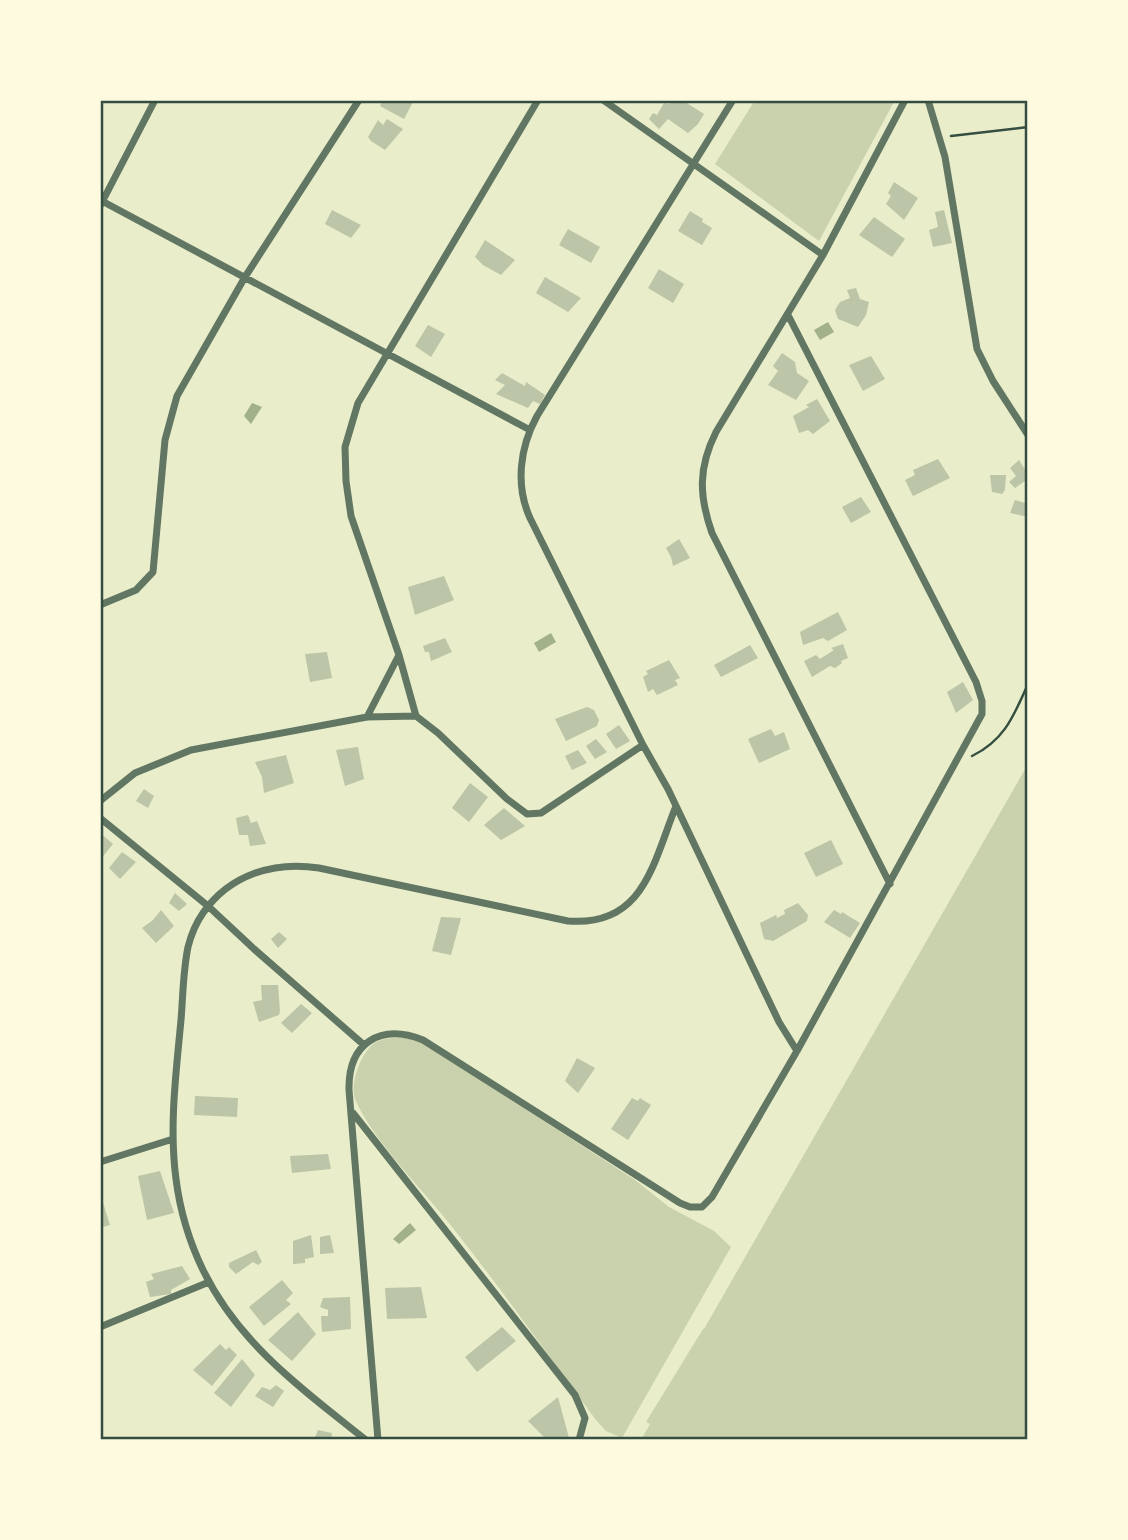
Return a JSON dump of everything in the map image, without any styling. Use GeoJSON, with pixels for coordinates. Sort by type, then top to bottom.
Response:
{"type":"FeatureCollection","features":[{"type":"Feature","properties":{"kind":"street"},"geometry":{"type":"LineString","coordinates":[[155,100],[101,203],[530,430]]}},
{"type":"Feature","properties":{"kind":"street"},"geometry":{"type":"LineString","coordinates":[[100,605],[135,590],[153,572],[164,454],[171,414],[181,387],[245,277],[359,100]]}},
{"type":"Feature","properties":{"kind":"street"},"geometry":{"type":"LineString","coordinates":[[538,100],[363,393],[347,439],[345,466],[349,503],[416,716],[438,733],[523,813],[536,815],[547,810],[643,745]]}},
{"type":"Feature","properties":{"kind":"street"},"geometry":{"type":"LineString","coordinates":[[603,100],[823,255]]}},
{"type":"Feature","properties":{"kind":"street"},"geometry":{"type":"LineString","coordinates":[[733,100],[530,430],[522,468],[522,487],[526,509],[676,806],[779,1022],[797,1051]]}},
{"type":"Feature","properties":{"kind":"street"},"geometry":{"type":"LineString","coordinates":[[890,884],[712,533],[704,504],[702,472],[707,450],[823,255],[905,100]]}},
{"type":"Feature","properties":{"kind":"street"},"geometry":{"type":"LineString","coordinates":[[928,100],[941,138],[977,349],[993,381],[1028,435]]}},
{"type":"Feature","properties":{"kind":"street"},"geometry":{"type":"LineString","coordinates":[[378,1440],[349,1082],[350,1068],[356,1054],[365,1045],[388,1034],[423,1040],[680,1203],[690,1208],[701,1208],[712,1197],[797,1051],[956,764],[983,710],[976,682],[788,315]]}},
{"type":"Feature","properties":{"kind":"street"},"geometry":{"type":"LineString","coordinates":[[367,717],[399,655]]}},
{"type":"Feature","properties":{"kind":"street"},"geometry":{"type":"LineString","coordinates":[[100,801],[135,773],[184,752],[367,717],[416,716]]}},
{"type":"Feature","properties":{"kind":"street"},"geometry":{"type":"LineString","coordinates":[[366,1440],[292,1381],[257,1349],[231,1317],[195,1253],[181,1210],[173,1139],[187,955],[195,926],[208,906],[226,888],[267,869],[297,865],[557,919],[580,922],[596,920],[621,911],[637,895],[676,806]]}},
{"type":"Feature","properties":{"kind":"street"},"geometry":{"type":"LineString","coordinates":[[100,818],[208,906],[365,1045]]}},
{"type":"Feature","properties":{"kind":"street"},"geometry":{"type":"LineString","coordinates":[[352,1112],[575,1395],[585,1418],[579,1440]]}},
{"type":"Feature","properties":{"kind":"street"},"geometry":{"type":"LineString","coordinates":[[100,1162],[173,1139]]}},
{"type":"Feature","properties":{"kind":"street"},"geometry":{"type":"LineString","coordinates":[[100,1327],[209,1282]]}},
{"type":"Feature","properties":{"kind":"path"},"geometry":{"type":"LineString","coordinates":[[941,138],[1028,127]]}},
{"type":"Feature","properties":{"kind":"path"},"geometry":{"type":"LineString","coordinates":[[956,764],[987,748],[1000,736],[1011,722],[1028,684]]}},
{"type":"Feature","properties":{"kind":"shaded area"},"geometry":{"type":"Polygon","coordinates":[[[755,100],[895,100],[819,241],[715,164],[755,100]]]}},
{"type":"Feature","properties":{"kind":"shaded area"},"geometry":{"type":"Polygon","coordinates":[[[828,322],[834,332],[820,340],[814,330],[828,322]]]}},
{"type":"Feature","properties":{"kind":"shaded area"},"geometry":{"type":"Polygon","coordinates":[[[252,403],[262,407],[251,424],[244,416],[252,403]]]}},
{"type":"Feature","properties":{"kind":"shaded area"},"geometry":{"type":"Polygon","coordinates":[[[551,633],[556,642],[539,652],[534,643],[551,633]]]}},
{"type":"Feature","properties":{"kind":"shaded area"},"geometry":{"type":"Polygon","coordinates":[[[1028,764],[1028,1440],[641,1440],[650,1424],[646,1422],[704,1329],[1028,764]]]}},
{"type":"Feature","properties":{"kind":"shaded area"},"geometry":{"type":"Polygon","coordinates":[[[402,1037],[422,1042],[635,1180],[669,1207],[714,1231],[731,1247],[622,1438],[606,1431],[596,1420],[487,1272],[385,1147],[363,1114],[355,1099],[354,1085],[355,1076],[366,1052],[376,1042],[402,1037]]]}},
{"type":"Feature","properties":{"kind":"shaded area"},"geometry":{"type":"Polygon","coordinates":[[[410,1223],[416,1230],[399,1244],[393,1239],[410,1223]]]}},
{"type":"Feature","properties":{"kind":"building"},"geometry":{"type":"Polygon","coordinates":[[[383,100],[414,100],[404,119],[380,106],[383,100]]]}},
{"type":"Feature","properties":{"kind":"building"},"geometry":{"type":"Polygon","coordinates":[[[671,100],[682,100],[704,114],[688,133],[668,119],[659,129],[649,119],[653,113],[657,115],[664,103],[669,104],[671,100]]]}},
{"type":"Feature","properties":{"kind":"building"},"geometry":{"type":"Polygon","coordinates":[[[387,119],[403,129],[385,150],[368,137],[378,120],[383,125],[387,119]]]}},
{"type":"Feature","properties":{"kind":"building"},"geometry":{"type":"Polygon","coordinates":[[[894,182],[918,198],[904,220],[886,204],[894,182]]]}},
{"type":"Feature","properties":{"kind":"building"},"geometry":{"type":"Polygon","coordinates":[[[332,210],[361,225],[351,238],[325,224],[332,210]]]}},
{"type":"Feature","properties":{"kind":"building"},"geometry":{"type":"Polygon","coordinates":[[[944,210],[952,243],[933,247],[929,230],[938,227],[935,212],[944,210]]]}},
{"type":"Feature","properties":{"kind":"building"},"geometry":{"type":"Polygon","coordinates":[[[690,211],[712,228],[702,245],[678,231],[690,211]]]}},
{"type":"Feature","properties":{"kind":"building"},"geometry":{"type":"Polygon","coordinates":[[[874,217],[905,239],[892,257],[859,235],[874,217]]]}},
{"type":"Feature","properties":{"kind":"building"},"geometry":{"type":"Polygon","coordinates":[[[568,229],[600,247],[591,263],[559,245],[568,229]]]}},
{"type":"Feature","properties":{"kind":"building"},"geometry":{"type":"Polygon","coordinates":[[[485,240],[515,260],[501,275],[475,257],[485,240]]]}},
{"type":"Feature","properties":{"kind":"building"},"geometry":{"type":"Polygon","coordinates":[[[659,269],[684,284],[673,303],[648,288],[659,269]]]}},
{"type":"Feature","properties":{"kind":"building"},"geometry":{"type":"Polygon","coordinates":[[[545,277],[581,298],[568,312],[536,293],[545,277]]]}},
{"type":"Feature","properties":{"kind":"building"},"geometry":{"type":"Polygon","coordinates":[[[856,288],[860,299],[869,302],[866,315],[858,327],[838,319],[835,310],[840,302],[850,298],[847,290],[856,288]]]}},
{"type":"Feature","properties":{"kind":"building"},"geometry":{"type":"Polygon","coordinates":[[[428,325],[445,334],[431,357],[415,346],[428,325]]]}},
{"type":"Feature","properties":{"kind":"building"},"geometry":{"type":"Polygon","coordinates":[[[782,353],[795,362],[797,373],[809,381],[796,400],[768,385],[778,371],[773,366],[782,353]]]}},
{"type":"Feature","properties":{"kind":"building"},"geometry":{"type":"Polygon","coordinates":[[[871,356],[885,379],[863,391],[849,365],[871,356]]]}},
{"type":"Feature","properties":{"kind":"building"},"geometry":{"type":"Polygon","coordinates":[[[502,373],[525,386],[526,382],[545,395],[540,404],[533,401],[528,408],[496,394],[505,385],[495,380],[502,373]]]}},
{"type":"Feature","properties":{"kind":"building"},"geometry":{"type":"Polygon","coordinates":[[[817,399],[830,421],[813,434],[808,430],[799,433],[793,416],[817,399]]]}},
{"type":"Feature","properties":{"kind":"building"},"geometry":{"type":"Polygon","coordinates":[[[938,459],[950,478],[913,496],[905,480],[915,475],[913,470],[938,459]]]}},
{"type":"Feature","properties":{"kind":"building"},"geometry":{"type":"Polygon","coordinates":[[[1019,460],[1028,474],[1028,479],[1015,488],[1009,482],[1016,476],[1010,468],[1019,460]]]}},
{"type":"Feature","properties":{"kind":"building"},"geometry":{"type":"Polygon","coordinates":[[[990,475],[1006,475],[1005,490],[1002,494],[992,492],[990,475]]]}},
{"type":"Feature","properties":{"kind":"building"},"geometry":{"type":"Polygon","coordinates":[[[861,497],[871,512],[851,523],[842,507],[861,497]]]}},
{"type":"Feature","properties":{"kind":"building"},"geometry":{"type":"Polygon","coordinates":[[[1015,500],[1028,504],[1028,517],[1010,513],[1015,500]]]}},
{"type":"Feature","properties":{"kind":"building"},"geometry":{"type":"Polygon","coordinates":[[[679,539],[690,558],[673,566],[666,548],[679,539]]]}},
{"type":"Feature","properties":{"kind":"building"},"geometry":{"type":"Polygon","coordinates":[[[444,576],[454,600],[415,615],[408,587],[444,576]]]}},
{"type":"Feature","properties":{"kind":"building"},"geometry":{"type":"Polygon","coordinates":[[[838,612],[847,630],[828,641],[823,638],[803,645],[800,632],[838,612]]]}},
{"type":"Feature","properties":{"kind":"building"},"geometry":{"type":"Polygon","coordinates":[[[445,638],[452,652],[431,661],[429,652],[425,652],[423,646],[445,638]]]}},
{"type":"Feature","properties":{"kind":"building"},"geometry":{"type":"Polygon","coordinates":[[[843,644],[848,658],[835,668],[830,666],[812,677],[804,661],[816,655],[820,659],[834,650],[831,648],[843,644]]]}},
{"type":"Feature","properties":{"kind":"building"},"geometry":{"type":"Polygon","coordinates":[[[750,645],[758,658],[721,677],[714,665],[750,645]]]}},
{"type":"Feature","properties":{"kind":"building"},"geometry":{"type":"Polygon","coordinates":[[[327,652],[332,678],[310,682],[305,654],[327,652]]]}},
{"type":"Feature","properties":{"kind":"building"},"geometry":{"type":"Polygon","coordinates":[[[669,660],[680,678],[675,680],[678,685],[657,695],[653,689],[648,692],[643,677],[648,674],[646,671],[669,660]]]}},
{"type":"Feature","properties":{"kind":"building"},"geometry":{"type":"Polygon","coordinates":[[[963,682],[973,700],[956,713],[947,692],[963,682]]]}},
{"type":"Feature","properties":{"kind":"building"},"geometry":{"type":"Polygon","coordinates":[[[587,707],[594,710],[599,720],[597,726],[566,741],[555,719],[587,707]]]}},
{"type":"Feature","properties":{"kind":"building"},"geometry":{"type":"Polygon","coordinates":[[[619,725],[630,741],[616,749],[606,734],[619,725]]]}},
{"type":"Feature","properties":{"kind":"building"},"geometry":{"type":"Polygon","coordinates":[[[771,729],[775,736],[784,732],[790,749],[759,763],[748,739],[771,729]]]}},
{"type":"Feature","properties":{"kind":"building"},"geometry":{"type":"Polygon","coordinates":[[[596,739],[607,752],[595,759],[586,746],[596,739]]]}},
{"type":"Feature","properties":{"kind":"building"},"geometry":{"type":"Polygon","coordinates":[[[358,747],[364,779],[345,786],[336,750],[358,747]]]}},
{"type":"Feature","properties":{"kind":"building"},"geometry":{"type":"Polygon","coordinates":[[[578,750],[587,763],[572,770],[565,756],[578,750]]]}},
{"type":"Feature","properties":{"kind":"building"},"geometry":{"type":"Polygon","coordinates":[[[286,755],[294,783],[264,793],[262,777],[255,762],[286,755]]]}},
{"type":"Feature","properties":{"kind":"building"},"geometry":{"type":"Polygon","coordinates":[[[470,783],[488,797],[469,822],[452,808],[470,783]]]}},
{"type":"Feature","properties":{"kind":"building"},"geometry":{"type":"Polygon","coordinates":[[[144,789],[154,796],[148,808],[136,801],[144,789]]]}},
{"type":"Feature","properties":{"kind":"building"},"geometry":{"type":"Polygon","coordinates":[[[504,808],[525,826],[501,840],[484,825],[504,808]]]}},
{"type":"Feature","properties":{"kind":"building"},"geometry":{"type":"Polygon","coordinates":[[[248,815],[251,823],[257,821],[266,844],[250,846],[248,835],[239,835],[236,818],[248,815]]]}},
{"type":"Feature","properties":{"kind":"building"},"geometry":{"type":"Polygon","coordinates":[[[100,833],[113,844],[100,860],[100,833]]]}},
{"type":"Feature","properties":{"kind":"building"},"geometry":{"type":"Polygon","coordinates":[[[831,840],[843,864],[816,877],[804,853],[831,840]]]}},
{"type":"Feature","properties":{"kind":"building"},"geometry":{"type":"Polygon","coordinates":[[[122,852],[136,862],[120,879],[109,868],[122,852]]]}},
{"type":"Feature","properties":{"kind":"building"},"geometry":{"type":"Polygon","coordinates":[[[175,893],[187,904],[179,911],[169,903],[175,893]]]}},
{"type":"Feature","properties":{"kind":"building"},"geometry":{"type":"Polygon","coordinates":[[[798,903],[808,915],[807,921],[773,941],[764,939],[760,923],[776,915],[777,918],[785,914],[784,910],[798,903]]]}},
{"type":"Feature","properties":{"kind":"building"},"geometry":{"type":"Polygon","coordinates":[[[161,910],[174,926],[156,943],[142,928],[161,910]]]}},
{"type":"Feature","properties":{"kind":"building"},"geometry":{"type":"Polygon","coordinates":[[[834,910],[860,923],[850,938],[824,922],[834,910]]]}},
{"type":"Feature","properties":{"kind":"building"},"geometry":{"type":"Polygon","coordinates":[[[441,917],[461,918],[451,955],[432,951],[441,917]]]}},
{"type":"Feature","properties":{"kind":"building"},"geometry":{"type":"Polygon","coordinates":[[[279,932],[287,939],[278,948],[271,939],[279,932]]]}},
{"type":"Feature","properties":{"kind":"building"},"geometry":{"type":"Polygon","coordinates":[[[261,985],[278,985],[280,1011],[279,1015],[259,1022],[253,1002],[262,1000],[261,985]]]}},
{"type":"Feature","properties":{"kind":"building"},"geometry":{"type":"Polygon","coordinates":[[[301,1004],[312,1013],[292,1033],[281,1023],[301,1004]]]}},
{"type":"Feature","properties":{"kind":"building"},"geometry":{"type":"Polygon","coordinates":[[[577,1058],[595,1068],[578,1093],[565,1081],[577,1058]]]}},
{"type":"Feature","properties":{"kind":"building"},"geometry":{"type":"Polygon","coordinates":[[[195,1096],[238,1098],[237,1117],[194,1115],[195,1096]]]}},
{"type":"Feature","properties":{"kind":"building"},"geometry":{"type":"Polygon","coordinates":[[[632,1098],[638,1101],[640,1098],[651,1105],[628,1140],[611,1129],[632,1098]]]}},
{"type":"Feature","properties":{"kind":"building"},"geometry":{"type":"Polygon","coordinates":[[[328,1154],[331,1169],[292,1173],[290,1156],[328,1154]]]}},
{"type":"Feature","properties":{"kind":"building"},"geometry":{"type":"Polygon","coordinates":[[[160,1171],[174,1213],[147,1220],[138,1176],[160,1171]]]}},
{"type":"Feature","properties":{"kind":"building"},"geometry":{"type":"Polygon","coordinates":[[[100,1193],[110,1225],[100,1228],[100,1193]]]}},
{"type":"Feature","properties":{"kind":"building"},"geometry":{"type":"Polygon","coordinates":[[[311,1235],[314,1257],[305,1259],[305,1263],[293,1264],[293,1241],[311,1235]]]}},
{"type":"Feature","properties":{"kind":"building"},"geometry":{"type":"Polygon","coordinates":[[[330,1235],[334,1253],[320,1254],[320,1237],[330,1235]]]}},
{"type":"Feature","properties":{"kind":"building"},"geometry":{"type":"Polygon","coordinates":[[[256,1250],[262,1262],[258,1265],[253,1262],[236,1274],[229,1267],[229,1263],[256,1250]]]}},
{"type":"Feature","properties":{"kind":"building"},"geometry":{"type":"Polygon","coordinates":[[[182,1266],[190,1279],[171,1290],[171,1294],[150,1297],[146,1282],[154,1279],[151,1274],[182,1266]]]}},
{"type":"Feature","properties":{"kind":"building"},"geometry":{"type":"Polygon","coordinates":[[[282,1280],[293,1293],[286,1300],[291,1304],[264,1326],[249,1307],[282,1280]]]}},
{"type":"Feature","properties":{"kind":"building"},"geometry":{"type":"Polygon","coordinates":[[[421,1287],[427,1318],[387,1319],[385,1288],[421,1287]]]}},
{"type":"Feature","properties":{"kind":"building"},"geometry":{"type":"Polygon","coordinates":[[[350,1297],[351,1329],[322,1332],[321,1316],[328,1316],[328,1310],[320,1307],[323,1298],[350,1297]]]}},
{"type":"Feature","properties":{"kind":"building"},"geometry":{"type":"Polygon","coordinates":[[[298,1312],[316,1334],[292,1361],[268,1340],[298,1312]]]}},
{"type":"Feature","properties":{"kind":"building"},"geometry":{"type":"Polygon","coordinates":[[[502,1327],[516,1341],[477,1372],[465,1357],[502,1327]]]}},
{"type":"Feature","properties":{"kind":"building"},"geometry":{"type":"Polygon","coordinates":[[[220,1344],[226,1350],[229,1347],[237,1355],[212,1386],[193,1370],[220,1344]]]}},
{"type":"Feature","properties":{"kind":"building"},"geometry":{"type":"Polygon","coordinates":[[[242,1359],[255,1375],[231,1407],[214,1393],[242,1359]]]}},
{"type":"Feature","properties":{"kind":"building"},"geometry":{"type":"Polygon","coordinates":[[[276,1385],[284,1391],[273,1407],[255,1396],[262,1387],[270,1390],[276,1385]]]}},
{"type":"Feature","properties":{"kind":"building"},"geometry":{"type":"Polygon","coordinates":[[[558,1397],[569,1438],[547,1440],[528,1421],[558,1397]]]}},
{"type":"Feature","properties":{"kind":"building"},"geometry":{"type":"Polygon","coordinates":[[[318,1430],[332,1433],[331,1440],[314,1440],[318,1430]]]}}]}
